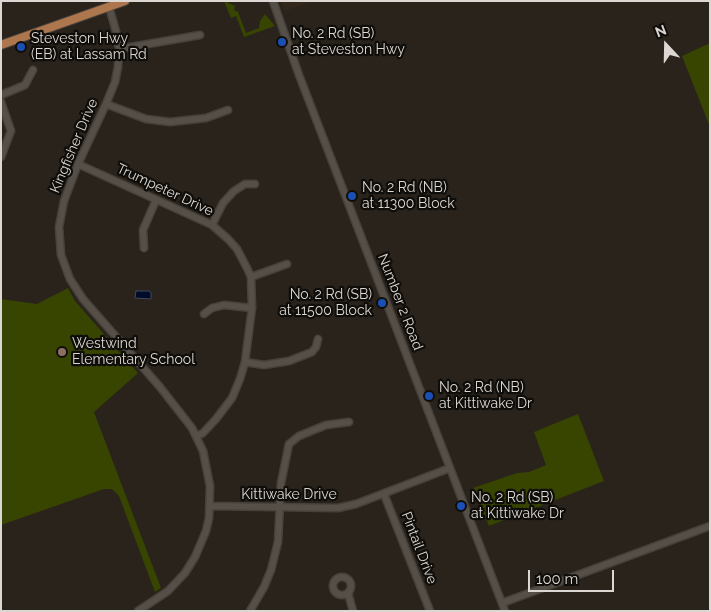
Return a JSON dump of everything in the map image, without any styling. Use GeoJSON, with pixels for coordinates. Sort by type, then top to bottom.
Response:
{"type":"FeatureCollection","features":[{"type":"Feature","properties":{"kind":"main road"},"geometry":{"type":"LineString","coordinates":[[1,45],[125,1]]}},
{"type":"Feature","properties":{"kind":"street","name":"Number 2 Road"},"geometry":{"type":"LineString","coordinates":[[274,1],[300,75],[505,611]]}},
{"type":"Feature","properties":{"kind":"street","name":"Kingfisher Drive"},"geometry":{"type":"LineString","coordinates":[[109,7],[119,49],[118,67],[115,82],[64,200],[59,227],[61,254],[70,279],[83,299],[160,387],[197,436],[207,468],[210,486],[210,506],[206,531],[196,557],[168,591],[138,611]]}},
{"type":"Feature","properties":{"kind":"street"},"geometry":{"type":"LineString","coordinates":[[119,49],[200,35]]}},
{"type":"Feature","properties":{"kind":"street"},"geometry":{"type":"LineString","coordinates":[[1,94],[25,85],[33,70]]}},
{"type":"Feature","properties":{"kind":"street"},"geometry":{"type":"LineString","coordinates":[[1,102],[11,131],[1,157]]}},
{"type":"Feature","properties":{"kind":"street"},"geometry":{"type":"LineString","coordinates":[[106,104],[146,119],[170,122],[206,118],[228,110]]}},
{"type":"Feature","properties":{"kind":"street","name":"Trumpeter Drive"},"geometry":{"type":"LineString","coordinates":[[78,164],[212,225],[237,249],[250,277],[252,308],[245,362],[240,379],[232,398],[216,419],[197,436]]}},
{"type":"Feature","properties":{"kind":"street"},"geometry":{"type":"LineString","coordinates":[[212,225],[223,203],[234,190],[245,184],[255,184]]}},
{"type":"Feature","properties":{"kind":"street"},"geometry":{"type":"LineString","coordinates":[[144,248],[143,230],[156,200]]}},
{"type":"Feature","properties":{"kind":"street"},"geometry":{"type":"LineString","coordinates":[[250,277],[287,264]]}},
{"type":"Feature","properties":{"kind":"street"},"geometry":{"type":"LineString","coordinates":[[204,314],[212,308],[224,305],[252,308]]}},
{"type":"Feature","properties":{"kind":"street"},"geometry":{"type":"LineString","coordinates":[[245,362],[264,365],[289,361],[312,352],[316,347],[318,339]]}},
{"type":"Feature","properties":{"kind":"street"},"geometry":{"type":"LineString","coordinates":[[250,611],[264,587],[271,570],[278,542],[282,481],[290,442],[299,436],[326,425],[349,422]]}},
{"type":"Feature","properties":{"kind":"street","name":"Kittiwake Drive"},"geometry":{"type":"LineString","coordinates":[[210,506],[338,508],[384,494],[450,468]]}},
{"type":"Feature","properties":{"kind":"street","name":"Pintail Drive"},"geometry":{"type":"LineString","coordinates":[[384,494],[430,611]]}},
{"type":"Feature","properties":{"kind":"street"},"geometry":{"type":"LineString","coordinates":[[502,603],[710,526]]}},
{"type":"Feature","properties":{"kind":"street"},"geometry":{"type":"LineString","coordinates":[[348,593],[353,611]]}},
{"type":"Feature","properties":{"kind":"shaded area"},"geometry":{"type":"Polygon","coordinates":[[[281,1],[312,1],[285,11],[281,1]]]}},
{"type":"Feature","properties":{"kind":"green space"},"geometry":{"type":"Polygon","coordinates":[[[224,1],[235,6],[234,10],[238,12],[246,33],[259,28],[260,21],[265,14],[275,26],[244,37],[236,16],[231,18],[224,1]]]}},
{"type":"Feature","properties":{"kind":"green space"},"geometry":{"type":"Polygon","coordinates":[[[710,43],[710,127],[682,56],[710,43]]]}},
{"type":"Feature","properties":{"kind":"green space"},"geometry":{"type":"Polygon","coordinates":[[[68,288],[75,301],[138,373],[94,412],[161,588],[155,592],[119,496],[112,489],[104,489],[1,525],[1,299],[37,304],[68,288]]]}},
{"type":"Feature","properties":{"kind":"green space"},"geometry":{"type":"Polygon","coordinates":[[[578,414],[604,481],[489,526],[473,488],[517,473],[529,472],[546,465],[534,432],[578,414]]]}},
{"type":"Feature","properties":{"kind":"water"},"geometry":{"type":"Polygon","coordinates":[[[136,291],[149,291],[151,299],[135,298],[136,291]]]}},
{"type":"Feature","properties":{"kind":"place","name":"No. 2 Rd (SB) at Steveston Hwy"},"geometry":{"type":"Point","coordinates":[282,42]}},
{"type":"Feature","properties":{"kind":"place","name":"Steveston Hwy (EB) at Lassam Rd"},"geometry":{"type":"Point","coordinates":[21,47]}},
{"type":"Feature","properties":{"kind":"place","name":"No. 2 Rd (NB) at 11300 Block"},"geometry":{"type":"Point","coordinates":[352,196]}},
{"type":"Feature","properties":{"kind":"place","name":"No. 2 Rd (SB) at 11500 Block"},"geometry":{"type":"Point","coordinates":[382,303]}},
{"type":"Feature","properties":{"kind":"place","name":"Westwind Elementary School"},"geometry":{"type":"Point","coordinates":[62,352]}},
{"type":"Feature","properties":{"kind":"place","name":"No. 2 Rd (NB) at Kittiwake Dr"},"geometry":{"type":"Point","coordinates":[429,396]}},
{"type":"Feature","properties":{"kind":"place","name":"No. 2 Rd (SB) at Kittiwake Dr"},"geometry":{"type":"Point","coordinates":[461,506]}}]}
